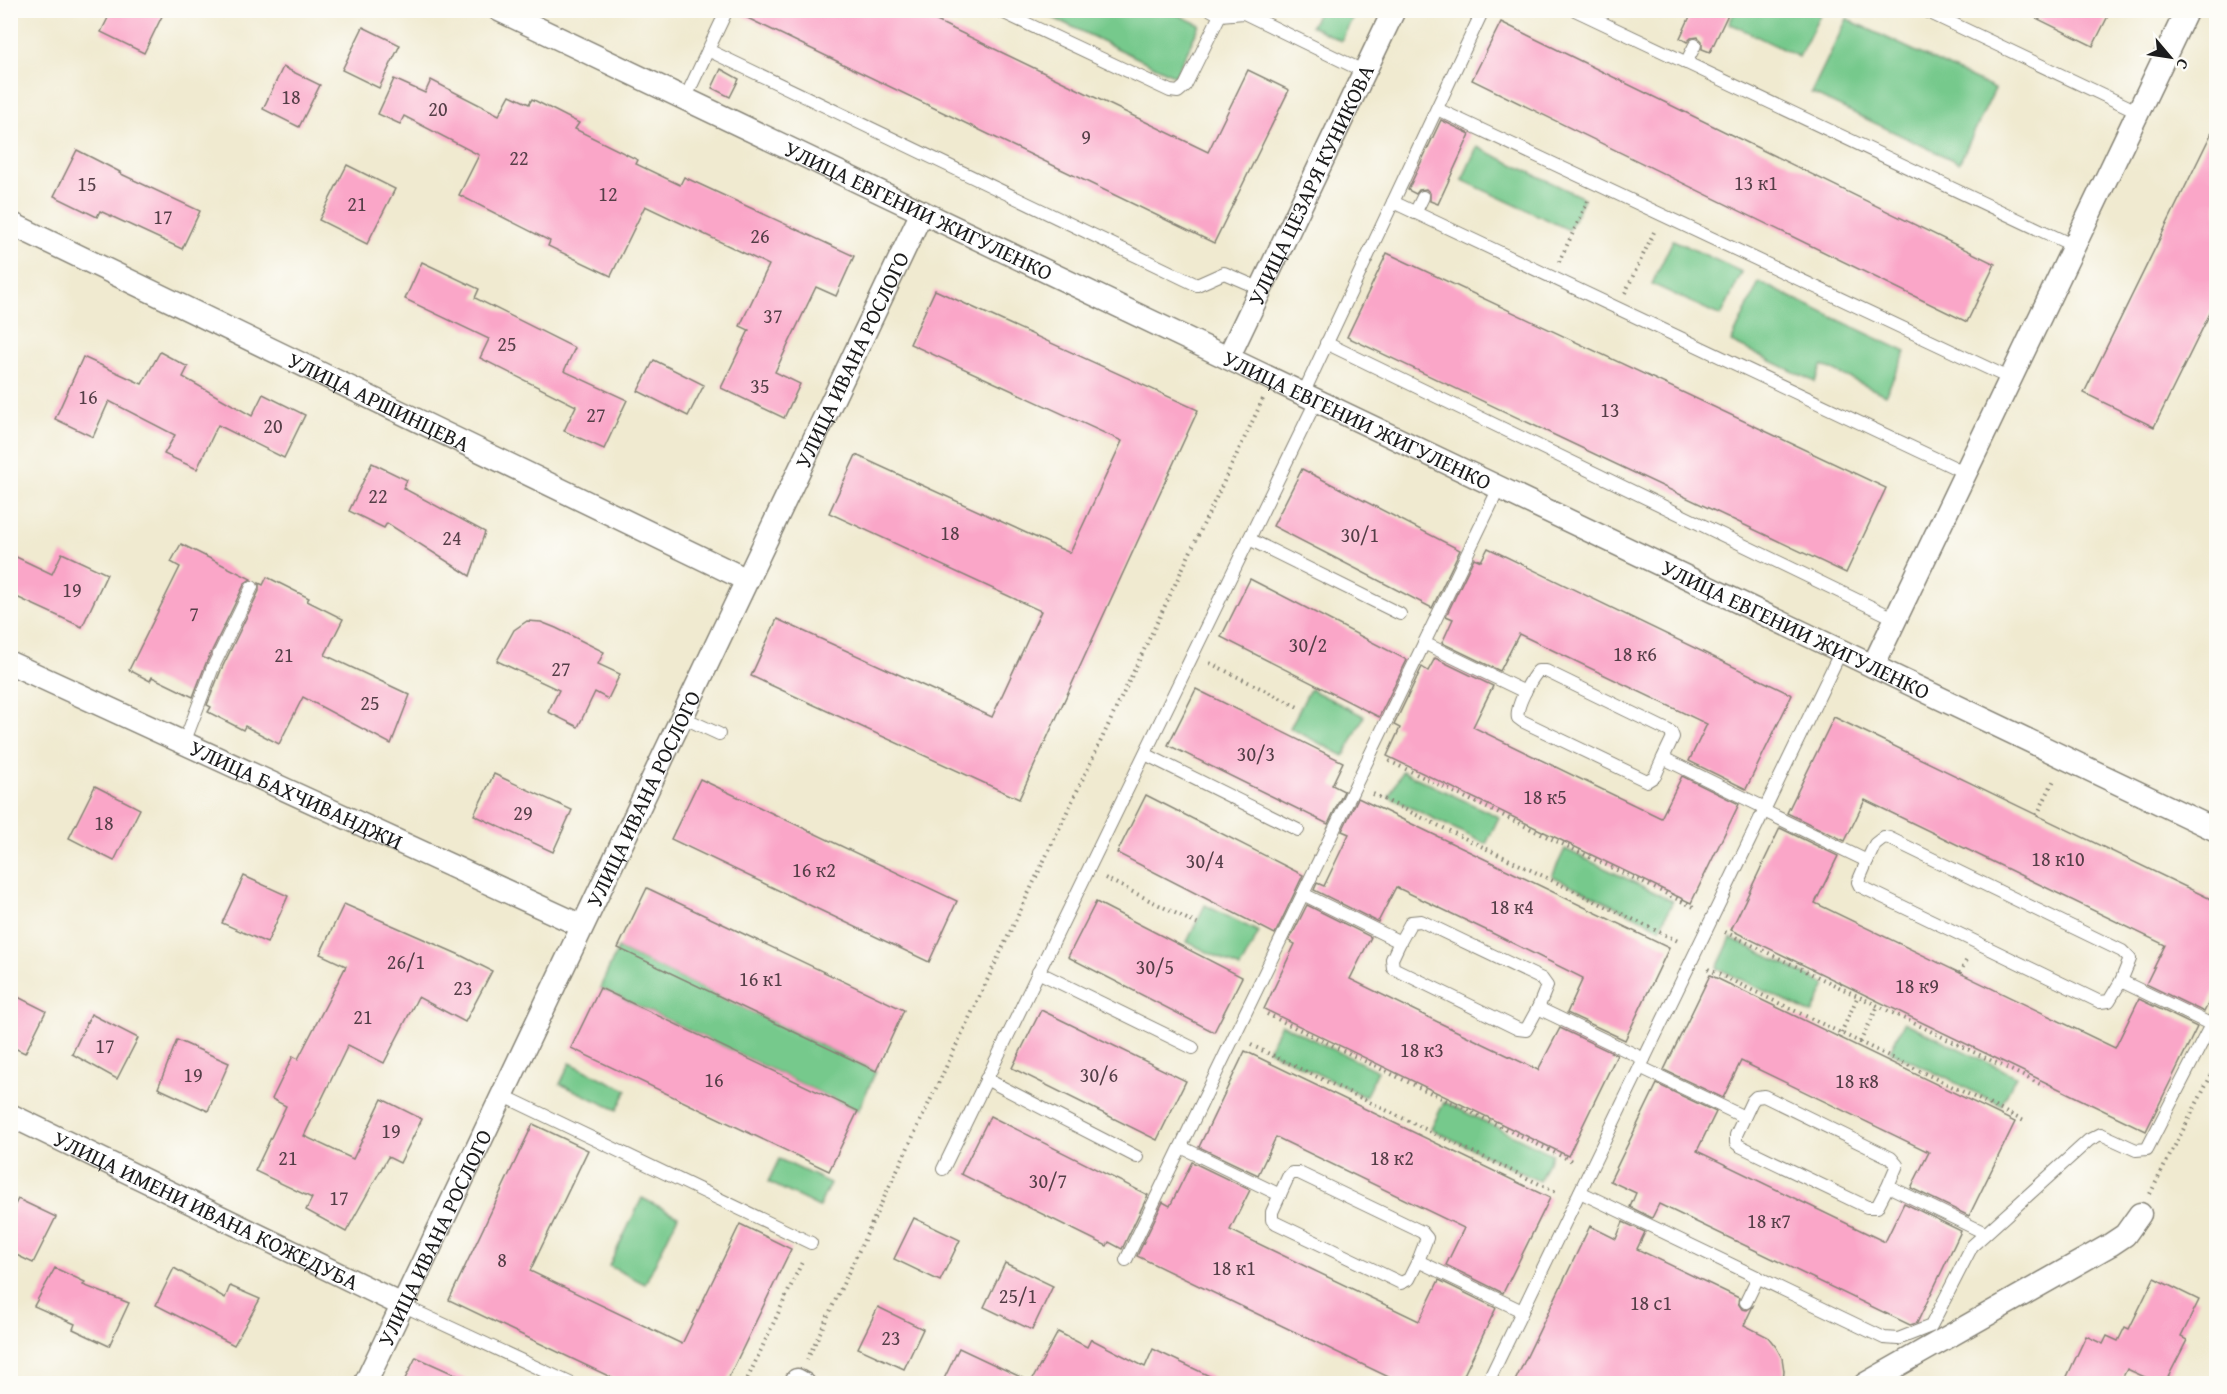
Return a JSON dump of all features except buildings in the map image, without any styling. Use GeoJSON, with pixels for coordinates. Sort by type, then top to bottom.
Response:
{"type":"FeatureCollection","features":[{"type":"Feature","properties":{"kind":"street","name":"УЛИЦА ЕВГЕНИИ ЖИГУЛЕНКО"},"geometry":{"type":"LineString","coordinates":[[499,10],[2217,830]]}},
{"type":"Feature","properties":{"kind":"street","name":"УЛИЦА ЦЕЗАРЯ КУНИКОВА"},"geometry":{"type":"LineString","coordinates":[[1228,358],[1394,10]]}},
{"type":"Feature","properties":{"kind":"street"},"geometry":{"type":"LineString","coordinates":[[1873,666],[2187,10]]}},
{"type":"Feature","properties":{"kind":"street","name":"УЛИЦА ИВАНА РОСЛОГО"},"geometry":{"type":"LineString","coordinates":[[364,1383],[922,212]]}},
{"type":"Feature","properties":{"kind":"street","name":"УЛИЦА АРШИНЦЕВА"},"geometry":{"type":"LineString","coordinates":[[10,223],[747,580]]}},
{"type":"Feature","properties":{"kind":"street","name":"УЛИЦА БАХЧИВАНДЖИ"},"geometry":{"type":"LineString","coordinates":[[10,663],[582,926]]}},
{"type":"Feature","properties":{"kind":"street","name":"УЛИЦА ИМЕНИ ИВАНА КОЖЕДУБА"},"geometry":{"type":"LineString","coordinates":[[10,1115],[402,1305]]}},
{"type":"Feature","properties":{"kind":"street"},"geometry":{"type":"LineString","coordinates":[[1865,1383],[2110,1245],[2125,1234],[2140,1214]]}},
{"type":"Feature","properties":{"kind":"lane"},"geometry":{"type":"LineString","coordinates":[[685,99],[727,10]]}},
{"type":"Feature","properties":{"kind":"lane"},"geometry":{"type":"LineString","coordinates":[[998,10],[1170,91],[1179,92],[1185,86],[1216,13],[1244,14],[1365,72]]}},
{"type":"Feature","properties":{"kind":"lane"},"geometry":{"type":"LineString","coordinates":[[943,1170],[1249,539],[1310,397],[1326,343],[1483,10]]}},
{"type":"Feature","properties":{"kind":"lane"},"geometry":{"type":"LineString","coordinates":[[1575,10],[2074,246]]}},
{"type":"Feature","properties":{"kind":"lane"},"geometry":{"type":"LineString","coordinates":[[1924,10],[2139,112]]}},
{"type":"Feature","properties":{"kind":"lane"},"geometry":{"type":"LineString","coordinates":[[1686,63],[1695,45]]}},
{"type":"Feature","properties":{"kind":"lane"},"geometry":{"type":"LineString","coordinates":[[708,50],[1197,285],[1224,273],[1261,289]]}},
{"type":"Feature","properties":{"kind":"lane"},"geometry":{"type":"LineString","coordinates":[[1437,109],[2011,379]]}},
{"type":"Feature","properties":{"kind":"lane"},"geometry":{"type":"LineString","coordinates":[[1415,213],[1423,197]]}},
{"type":"Feature","properties":{"kind":"lane"},"geometry":{"type":"LineString","coordinates":[[1393,202],[1966,473]]}},
{"type":"Feature","properties":{"kind":"lane"},"geometry":{"type":"LineString","coordinates":[[1326,343],[1896,619]]}},
{"type":"Feature","properties":{"kind":"lane"},"geometry":{"type":"LineString","coordinates":[[1126,1260],[1499,488]]}},
{"type":"Feature","properties":{"kind":"lane"},"geometry":{"type":"LineString","coordinates":[[1249,539],[1400,614]]}},
{"type":"Feature","properties":{"kind":"lane"},"geometry":{"type":"LineString","coordinates":[[184,743],[213,667],[252,587]]}},
{"type":"Feature","properties":{"kind":"lane"},"geometry":{"type":"LineString","coordinates":[[1424,643],[1526,692]]}},
{"type":"Feature","properties":{"kind":"lane"},"geometry":{"type":"LineString","coordinates":[[1487,1383],[1841,651]]}},
{"type":"Feature","properties":{"kind":"lane"},"geometry":{"type":"LineString","coordinates":[[1542,670],[1671,732],[1673,737],[1663,758],[1652,780],[1643,780],[1518,718],[1517,711],[1538,671],[1542,670]]}},
{"type":"Feature","properties":{"kind":"lane"},"geometry":{"type":"LineString","coordinates":[[682,717],[719,734]]}},
{"type":"Feature","properties":{"kind":"lane"},"geometry":{"type":"LineString","coordinates":[[1145,754],[1298,830]]}},
{"type":"Feature","properties":{"kind":"lane"},"geometry":{"type":"LineString","coordinates":[[1663,758],[1867,861]]}},
{"type":"Feature","properties":{"kind":"lane"},"geometry":{"type":"LineString","coordinates":[[1889,838],[2122,951],[2130,959],[2121,981],[2109,1001],[2100,1002],[1860,886],[1859,877],[1867,861],[1880,839],[1889,838]]}},
{"type":"Feature","properties":{"kind":"lane"},"geometry":{"type":"LineString","coordinates":[[1302,894],[1400,942]]}},
{"type":"Feature","properties":{"kind":"lane"},"geometry":{"type":"LineString","coordinates":[[1416,920],[1545,982],[1547,986],[1526,1030],[1518,1029],[1396,970],[1391,963],[1400,942],[1411,922],[1416,920]]}},
{"type":"Feature","properties":{"kind":"lane"},"geometry":{"type":"LineString","coordinates":[[1038,972],[1194,1048]]}},
{"type":"Feature","properties":{"kind":"lane"},"geometry":{"type":"LineString","coordinates":[[1577,1197],[1758,1277],[1884,1338],[1898,1339],[1931,1326],[1972,1246],[2095,1136],[2101,1134],[2107,1136],[2136,1150],[2147,1149],[2214,1020],[2121,981]]}},
{"type":"Feature","properties":{"kind":"lane"},"geometry":{"type":"LineString","coordinates":[[1538,1008],[1744,1117]]}},
{"type":"Feature","properties":{"kind":"lane"},"geometry":{"type":"LineString","coordinates":[[987,1079],[1137,1157]]}},
{"type":"Feature","properties":{"kind":"lane"},"geometry":{"type":"LineString","coordinates":[[502,1095],[811,1243]]}},
{"type":"Feature","properties":{"kind":"lane"},"geometry":{"type":"LineString","coordinates":[[1764,1096],[1896,1160],[1897,1165],[1888,1186],[1877,1207],[1872,1209],[1736,1143],[1736,1135],[1756,1097],[1764,1096]]}},
{"type":"Feature","properties":{"kind":"lane"},"geometry":{"type":"LineString","coordinates":[[1181,1146],[1280,1194]]}},
{"type":"Feature","properties":{"kind":"lane"},"geometry":{"type":"LineString","coordinates":[[1296,1172],[1422,1232],[1427,1238],[1418,1261],[1409,1279],[1401,1283],[1272,1220],[1271,1216],[1288,1177],[1296,1172]]}},
{"type":"Feature","properties":{"kind":"lane"},"geometry":{"type":"LineString","coordinates":[[1888,1186],[1985,1233]]}},
{"type":"Feature","properties":{"kind":"lane"},"geometry":{"type":"LineString","coordinates":[[1418,1261],[1522,1311]]}},
{"type":"Feature","properties":{"kind":"lane"},"geometry":{"type":"LineString","coordinates":[[1746,1302],[1758,1277]]}},
{"type":"Feature","properties":{"kind":"lane"},"geometry":{"type":"LineString","coordinates":[[402,1305],[572,1383]]}},
{"type":"Feature","properties":{"kind":"path"},"geometry":{"type":"LineString","coordinates":[[1552,278],[1596,184]]}},
{"type":"Feature","properties":{"kind":"path"},"geometry":{"type":"LineString","coordinates":[[1618,308],[1662,215]]}},
{"type":"Feature","properties":{"kind":"path"},"geometry":{"type":"LineString","coordinates":[[799,1382],[1272,380]]}},
{"type":"Feature","properties":{"kind":"path"},"geometry":{"type":"LineString","coordinates":[[1193,654],[1300,708]]}},
{"type":"Feature","properties":{"kind":"path"},"geometry":{"type":"LineString","coordinates":[[1371,752],[1711,920],[1878,1006],[1933,1030],[2044,1086]]}},
{"type":"Feature","properties":{"kind":"path"},"geometry":{"type":"LineString","coordinates":[[2037,815],[2065,758]]}},
{"type":"Feature","properties":{"kind":"path"},"geometry":{"type":"LineString","coordinates":[[1355,786],[1694,955],[1841,1033],[2026,1122]]}},
{"type":"Feature","properties":{"kind":"path"},"geometry":{"type":"LineString","coordinates":[[1088,870],[1197,924]]}},
{"type":"Feature","properties":{"kind":"path"},"geometry":{"type":"LineString","coordinates":[[1841,1033],[1858,996]]}},
{"type":"Feature","properties":{"kind":"path"},"geometry":{"type":"LineString","coordinates":[[1249,1005],[1590,1170]]}},
{"type":"Feature","properties":{"kind":"path"},"geometry":{"type":"LineString","coordinates":[[1860,1042],[1878,1006]]}},
{"type":"Feature","properties":{"kind":"path"},"geometry":{"type":"LineString","coordinates":[[1234,1037],[1577,1197]]}},
{"type":"Feature","properties":{"kind":"path"},"geometry":{"type":"LineString","coordinates":[[2140,1214],[2217,1066]]}},
{"type":"Feature","properties":{"kind":"path"},"geometry":{"type":"LineString","coordinates":[[745,1383],[811,1243]]}},
{"type":"Feature","properties":{"kind":"green space"},"geometry":{"type":"Polygon","coordinates":[[[1735,10],[1822,11],[1799,57],[1729,23],[1735,10]]]}},
{"type":"Feature","properties":{"kind":"green space"},"geometry":{"type":"Polygon","coordinates":[[[1039,11],[1170,11],[1200,25],[1175,76],[1039,11]]]}},
{"type":"Feature","properties":{"kind":"green space"},"geometry":{"type":"Polygon","coordinates":[[[1319,11],[1356,11],[1341,41],[1311,26],[1319,11]]]}},
{"type":"Feature","properties":{"kind":"green space"},"geometry":{"type":"Polygon","coordinates":[[[1847,19],[1995,89],[1959,163],[1811,93],[1847,19]]]}},
{"type":"Feature","properties":{"kind":"green space"},"geometry":{"type":"Polygon","coordinates":[[[1477,147],[1584,198],[1569,230],[1462,180],[1477,147]]]}},
{"type":"Feature","properties":{"kind":"green space"},"geometry":{"type":"Polygon","coordinates":[[[1673,240],[1742,272],[1721,316],[1652,284],[1673,240]]]}},
{"type":"Feature","properties":{"kind":"green space"},"geometry":{"type":"Polygon","coordinates":[[[1759,282],[1906,352],[1885,395],[1822,365],[1815,382],[1731,342],[1759,282]]]}},
{"type":"Feature","properties":{"kind":"green space"},"geometry":{"type":"Polygon","coordinates":[[[1310,689],[1364,716],[1344,756],[1290,728],[1310,689]]]}},
{"type":"Feature","properties":{"kind":"green space"},"geometry":{"type":"Polygon","coordinates":[[[1402,771],[1499,817],[1486,844],[1389,797],[1402,771]]]}},
{"type":"Feature","properties":{"kind":"green space"},"geometry":{"type":"Polygon","coordinates":[[[1565,849],[1673,901],[1660,928],[1552,876],[1565,849]]]}},
{"type":"Feature","properties":{"kind":"green space"},"geometry":{"type":"Polygon","coordinates":[[[1205,905],[1259,932],[1240,968],[1187,942],[1205,905]]]}},
{"type":"Feature","properties":{"kind":"green space"},"geometry":{"type":"Polygon","coordinates":[[[1731,938],[1826,985],[1812,1014],[1717,968],[1731,938]]]}},
{"type":"Feature","properties":{"kind":"green space"},"geometry":{"type":"Polygon","coordinates":[[[618,948],[876,1071],[858,1111],[600,988],[618,948]]]}},
{"type":"Feature","properties":{"kind":"green space"},"geometry":{"type":"Polygon","coordinates":[[[1904,1022],[2016,1076],[2001,1105],[1890,1051],[1904,1022]]]}},
{"type":"Feature","properties":{"kind":"green space"},"geometry":{"type":"Polygon","coordinates":[[[1281,1024],[1378,1071],[1365,1097],[1268,1050],[1281,1024]]]}},
{"type":"Feature","properties":{"kind":"green space"},"geometry":{"type":"Polygon","coordinates":[[[570,1063],[627,1090],[617,1110],[560,1084],[570,1063]]]}},
{"type":"Feature","properties":{"kind":"green space"},"geometry":{"type":"Polygon","coordinates":[[[1444,1102],[1552,1154],[1539,1181],[1431,1129],[1444,1102]]]}},
{"type":"Feature","properties":{"kind":"green space"},"geometry":{"type":"Polygon","coordinates":[[[779,1159],[830,1183],[819,1207],[768,1182],[779,1159]]]}},
{"type":"Feature","properties":{"kind":"green space"},"geometry":{"type":"Polygon","coordinates":[[[642,1198],[678,1216],[645,1284],[609,1266],[642,1198]]]}}]}
